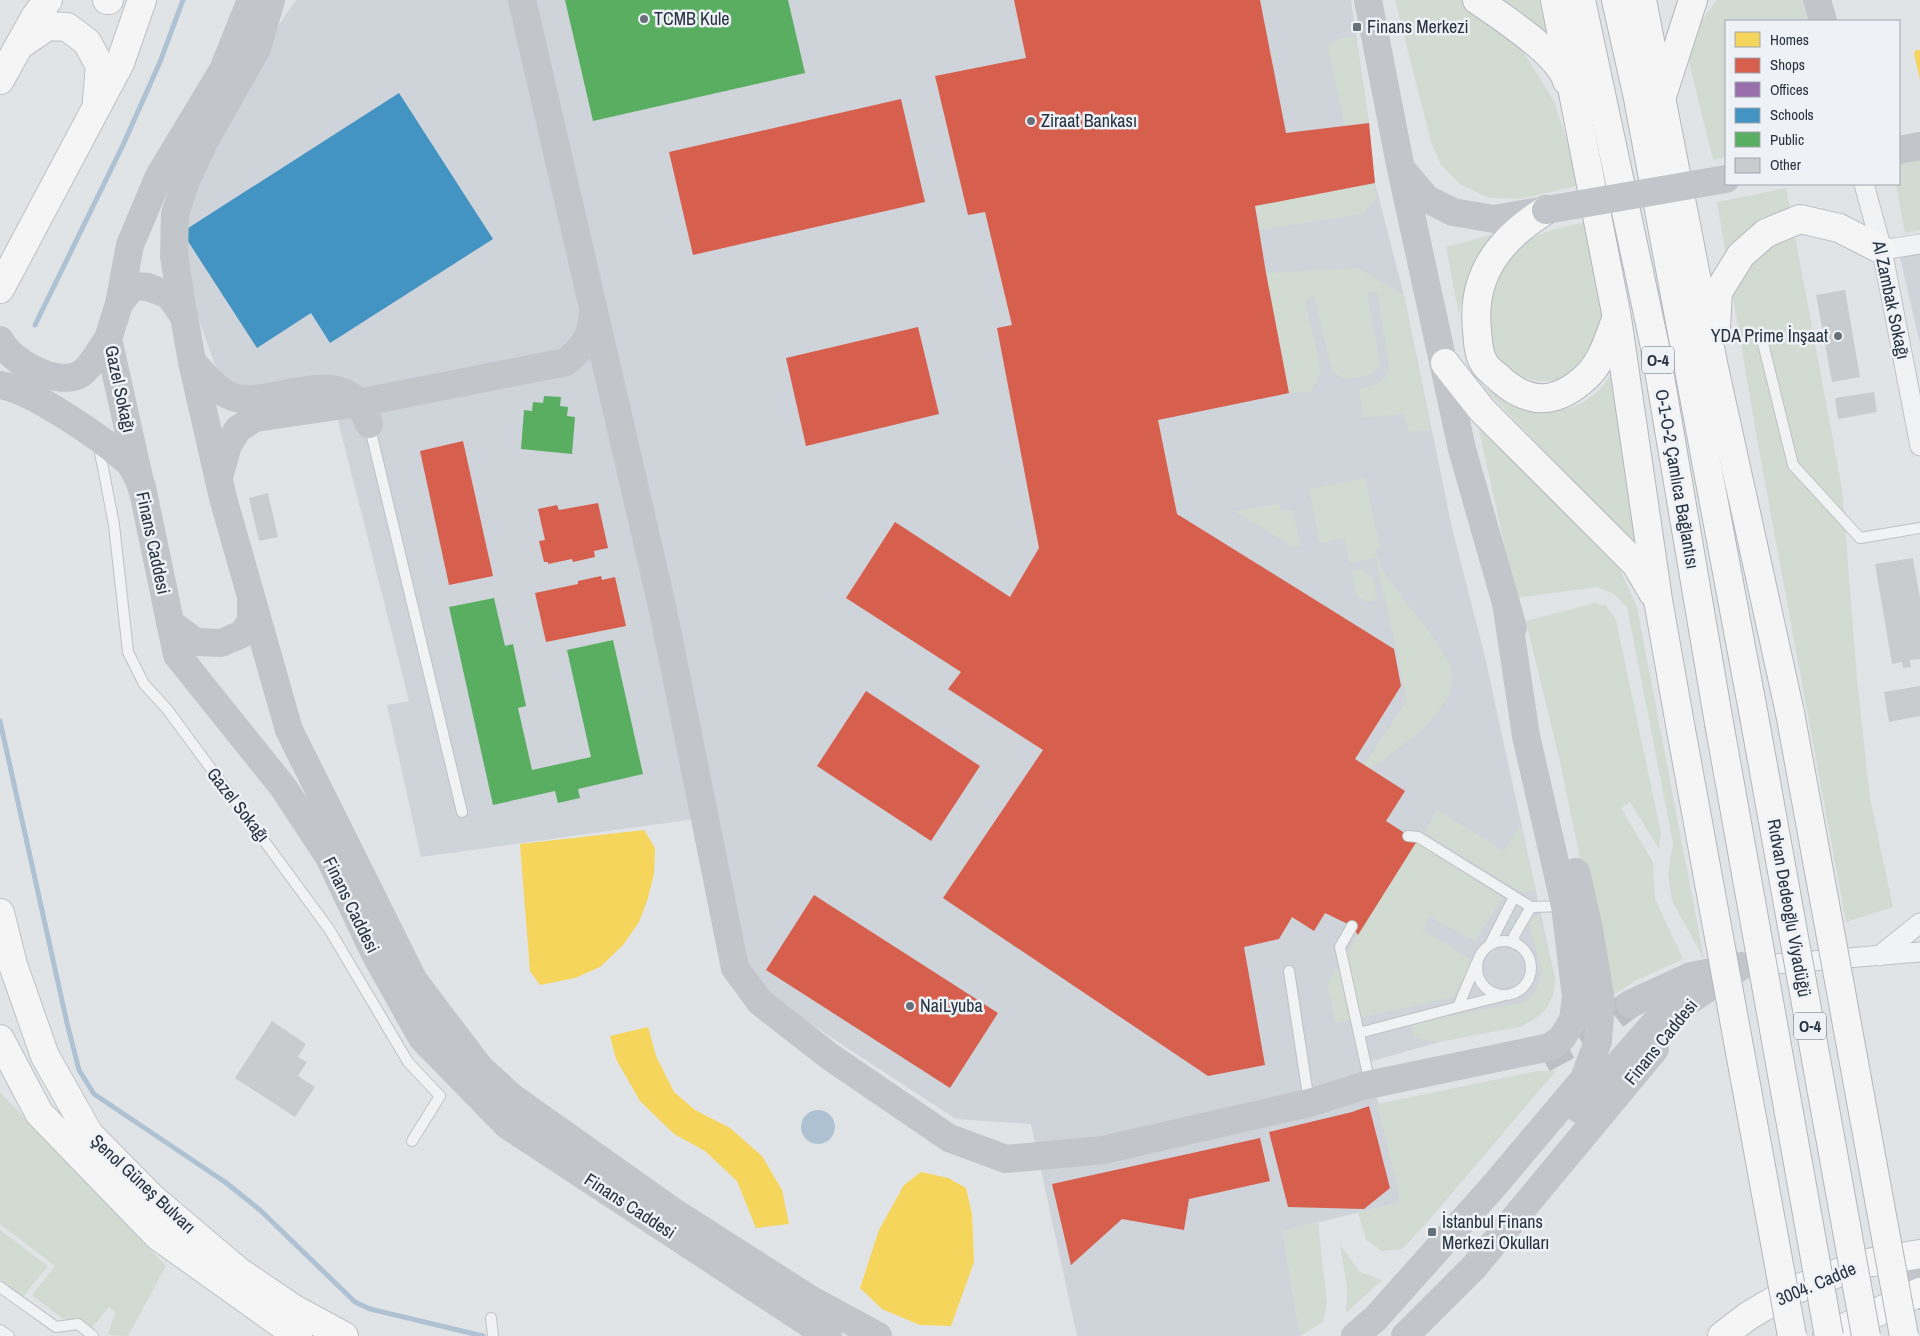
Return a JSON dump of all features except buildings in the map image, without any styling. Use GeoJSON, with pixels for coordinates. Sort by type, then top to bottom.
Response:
{"type":"FeatureCollection","features":[{"type":"Feature","properties":{"kind":"main road"},"geometry":{"type":"LineString","coordinates":[[0,80],[48,0]]}},
{"type":"Feature","properties":{"kind":"main road"},"geometry":{"type":"LineString","coordinates":[[0,289],[120,63],[142,0]]}},
{"type":"Feature","properties":{"kind":"main road"},"geometry":{"type":"LineString","coordinates":[[1477,0],[1544,50],[1566,76],[1574,104]]}},
{"type":"Feature","properties":{"kind":"main road"},"geometry":{"type":"LineString","coordinates":[[1555,0],[1617,318],[1658,600],[1792,1336]]}},
{"type":"Feature","properties":{"kind":"main road","name":"O-1-O-2 Çamlıca Bağlantısı"},"geometry":{"type":"LineString","coordinates":[[1581,0],[1655,347],[1718,723]]}},
{"type":"Feature","properties":{"kind":"main road","name":"O-1-O-2 Çamlıca Bağlantısı"},"geometry":{"type":"LineString","coordinates":[[1616,0],[1638,98],[1754,716]]}},
{"type":"Feature","properties":{"kind":"main road"},"geometry":{"type":"LineString","coordinates":[[1642,0],[1713,363],[1790,713],[1904,1336]]}},
{"type":"Feature","properties":{"kind":"main road"},"geometry":{"type":"LineString","coordinates":[[1662,97],[1693,0]]}},
{"type":"Feature","properties":{"kind":"main road"},"geometry":{"type":"LineString","coordinates":[[20,44],[48,26],[67,27],[87,42],[100,66],[96,109]]}},
{"type":"Feature","properties":{"kind":"main road"},"geometry":{"type":"LineString","coordinates":[[1546,210],[1521,226],[1503,243],[1479,285],[1474,308],[1478,347],[1484,364],[1512,389],[1536,399],[1566,393],[1588,375],[1603,354],[1617,318]]}},
{"type":"Feature","properties":{"kind":"main road"},"geometry":{"type":"LineString","coordinates":[[1713,363],[1718,292],[1741,254],[1766,233],[1800,220],[1839,228],[1882,250]]}},
{"type":"Feature","properties":{"kind":"main road"},"geometry":{"type":"LineString","coordinates":[[1445,363],[1482,410],[1636,564],[1658,600]]}},
{"type":"Feature","properties":{"kind":"main road","name":"Rıdvan Dedeoğlu Viyadüğü"},"geometry":{"type":"LineString","coordinates":[[1754,716],[1866,1336]]}},
{"type":"Feature","properties":{"kind":"main road","name":"Rıdvan Dedeoğlu Viyadüğü"},"geometry":{"type":"LineString","coordinates":[[1718,723],[1828,1336]]}},
{"type":"Feature","properties":{"kind":"main road","name":"Şenol Güneş Bulvarı"},"geometry":{"type":"LineString","coordinates":[[0,913],[13,964],[45,1056],[89,1134],[145,1190]]}},
{"type":"Feature","properties":{"kind":"main road","name":"Şenol Güneş Bulvarı"},"geometry":{"type":"LineString","coordinates":[[0,1039],[40,1113],[158,1236],[298,1336]]}},
{"type":"Feature","properties":{"kind":"main road"},"geometry":{"type":"LineString","coordinates":[[141,1218],[138,1202],[145,1190],[150,1186],[160,1190],[174,1206],[267,1279],[294,1308],[344,1336]]}},
{"type":"Feature","properties":{"kind":"main road","name":"3004. Cadde"},"geometry":{"type":"LineString","coordinates":[[1722,1336],[1748,1316],[1789,1292],[1861,1264],[1911,1256]]}},
{"type":"Feature","properties":{"kind":"main road"},"geometry":{"type":"LineString","coordinates":[[1828,1336],[1920,1293]]}},
{"type":"Feature","properties":{"kind":"street"},"geometry":{"type":"LineString","coordinates":[[119,304],[130,245],[159,176],[223,70],[251,0]]}},
{"type":"Feature","properties":{"kind":"street"},"geometry":{"type":"LineString","coordinates":[[184,316],[174,256],[175,214],[186,181],[203,144],[257,48],[271,0]]}},
{"type":"Feature","properties":{"kind":"street"},"geometry":{"type":"LineString","coordinates":[[522,0],[662,606],[735,968],[760,1002],[829,1056],[949,1138],[1006,1159],[1103,1150],[1309,1103],[1370,1085],[1550,1047],[1562,1038],[1573,1020],[1576,998],[1565,906],[1526,736],[1507,609]]}},
{"type":"Feature","properties":{"kind":"street"},"geometry":{"type":"LineString","coordinates":[[1355,1336],[1375,1319],[1492,1188],[1584,1079],[1598,1041],[1601,1002],[1589,929],[1540,709],[1507,609],[1462,449],[1445,363],[1401,169],[1368,0]]}},
{"type":"Feature","properties":{"kind":"street"},"geometry":{"type":"LineString","coordinates":[[1817,0],[1823,20]]}},
{"type":"Feature","properties":{"kind":"street"},"geometry":{"type":"LineString","coordinates":[[1900,131],[1920,129]]}},
{"type":"Feature","properties":{"kind":"street"},"geometry":{"type":"LineString","coordinates":[[1900,150],[1920,146]]}},
{"type":"Feature","properties":{"kind":"street"},"geometry":{"type":"LineString","coordinates":[[1401,169],[1427,199],[1453,212],[1494,219],[1725,179]]}},
{"type":"Feature","properties":{"kind":"street","name":"Al Zambak Sokağı"},"geometry":{"type":"LineString","coordinates":[[1864,185],[1882,250],[1920,446]]}},
{"type":"Feature","properties":{"kind":"street"},"geometry":{"type":"LineString","coordinates":[[1882,250],[1920,244]]}},
{"type":"Feature","properties":{"kind":"street","name":"Gazel Sokağı"},"geometry":{"type":"LineString","coordinates":[[141,486],[108,339],[119,304],[133,286],[148,286],[169,296],[184,316],[192,362]]}},
{"type":"Feature","properties":{"kind":"street"},"geometry":{"type":"LineString","coordinates":[[218,478],[228,445],[238,428],[255,418],[362,407],[566,362],[581,349],[591,334],[594,308]]}},
{"type":"Feature","properties":{"kind":"street"},"geometry":{"type":"LineString","coordinates":[[0,340],[23,364],[44,375],[67,379],[83,373],[108,339]]}},
{"type":"Feature","properties":{"kind":"street"},"geometry":{"type":"LineString","coordinates":[[192,362],[216,386],[235,398],[257,399],[316,389],[339,390],[362,407]]}},
{"type":"Feature","properties":{"kind":"street","name":"Finans Caddesi"},"geometry":{"type":"LineString","coordinates":[[192,362],[218,478],[251,602],[289,730],[414,981],[480,1068],[513,1098],[671,1210],[810,1299],[878,1336]]}},
{"type":"Feature","properties":{"kind":"street","name":"Finans Caddesi"},"geometry":{"type":"LineString","coordinates":[[0,385],[28,395],[96,436],[130,465],[141,486],[177,655],[283,787],[330,857],[375,954],[422,1038],[507,1125],[828,1336]]}},
{"type":"Feature","properties":{"kind":"street"},"geometry":{"type":"LineString","coordinates":[[170,623],[196,642],[221,643],[242,634],[251,620],[251,602]]}},
{"type":"Feature","properties":{"kind":"street"},"geometry":{"type":"LineString","coordinates":[[1879,956],[1920,923]]}},
{"type":"Feature","properties":{"kind":"street"},"geometry":{"type":"LineString","coordinates":[[1630,1004],[1691,976],[1741,966],[1920,952]]}},
{"type":"Feature","properties":{"kind":"street"},"geometry":{"type":"LineString","coordinates":[[1699,994],[1741,966]]}},
{"type":"Feature","properties":{"kind":"street","name":"Finans Caddesi"},"geometry":{"type":"LineString","coordinates":[[1367,1336],[1427,1285],[1654,1024],[1699,994]]}},
{"type":"Feature","properties":{"kind":"street","name":"Finans Caddesi"},"geometry":{"type":"LineString","coordinates":[[1405,1336],[1480,1259],[1699,994]]}},
{"type":"Feature","properties":{"kind":"street"},"geometry":{"type":"LineString","coordinates":[[1309,1103],[1365,1096],[1538,1062]]}},
{"type":"Feature","properties":{"kind":"street"},"geometry":{"type":"LineString","coordinates":[[1911,1256],[1920,1293]]}},
{"type":"Feature","properties":{"kind":"lane"},"geometry":{"type":"LineString","coordinates":[[1761,335],[1793,465],[1860,538],[1920,528]]}},
{"type":"Feature","properties":{"kind":"lane"},"geometry":{"type":"LineString","coordinates":[[362,407],[462,812]]}},
{"type":"Feature","properties":{"kind":"lane","name":"Gazel Sokağı"},"geometry":{"type":"LineString","coordinates":[[96,436],[114,525],[128,652],[144,684],[167,709],[329,928],[408,1062],[440,1096],[412,1141]]}},
{"type":"Feature","properties":{"kind":"lane"},"geometry":{"type":"LineString","coordinates":[[1408,836],[1418,837],[1531,907],[1565,906]]}},
{"type":"Feature","properties":{"kind":"lane"},"geometry":{"type":"LineString","coordinates":[[1458,1007],[1478,961],[1489,946],[1514,897]]}},
{"type":"Feature","properties":{"kind":"lane"},"geometry":{"type":"LineString","coordinates":[[1515,944],[1514,936],[1531,907]]}},
{"type":"Feature","properties":{"kind":"lane"},"geometry":{"type":"LineString","coordinates":[[1352,926],[1340,947],[1370,1085]]}},
{"type":"Feature","properties":{"kind":"lane"},"geometry":{"type":"LineString","coordinates":[[1358,1033],[1508,995],[1523,987],[1530,972],[1527,956],[1515,944],[1507,942],[1489,946]]}},
{"type":"Feature","properties":{"kind":"lane"},"geometry":{"type":"LineString","coordinates":[[1478,961],[1477,970],[1484,987],[1492,992],[1508,995]]}},
{"type":"Feature","properties":{"kind":"lane"},"geometry":{"type":"LineString","coordinates":[[1289,971],[1309,1103]]}},
{"type":"Feature","properties":{"kind":"lane"},"geometry":{"type":"LineString","coordinates":[[0,1287],[56,1327],[78,1324],[93,1336]]}},
{"type":"Feature","properties":{"kind":"lane"},"geometry":{"type":"LineString","coordinates":[[491,1318],[493,1336]]}},
{"type":"Feature","properties":{"kind":"lane"},"geometry":{"type":"LineString","coordinates":[[0,1330],[9,1336]]}},
{"type":"Feature","properties":{"kind":"shaded area"},"geometry":{"type":"Polygon","coordinates":[[[296,0],[1351,0],[1369,123],[1375,183],[1404,295],[1452,528],[1485,657],[1555,979],[1553,995],[1546,1009],[1536,1018],[1522,1026],[1439,1042],[1369,1062],[1401,1202],[1283,1231],[1300,1336],[1077,1336],[1031,1124],[956,1119],[774,1000],[745,972],[709,817],[421,857],[387,705],[409,701],[327,377],[226,396],[177,258],[185,196],[272,35],[296,0]]]}},
{"type":"Feature","properties":{"kind":"shaded area"},"geometry":{"type":"Polygon","coordinates":[[[1395,0],[1464,0],[1524,53],[1554,101],[1581,185],[1521,199],[1490,198],[1461,185],[1441,165],[1431,142],[1395,0]]]}},
{"type":"Feature","properties":{"kind":"shaded area"},"geometry":{"type":"Polygon","coordinates":[[[1498,0],[1539,0],[1549,39],[1498,0]]]}},
{"type":"Feature","properties":{"kind":"shaded area"},"geometry":{"type":"Polygon","coordinates":[[[1717,0],[1802,0],[1808,20],[1725,20],[1725,157],[1713,160],[1689,62],[1700,23],[1717,0]]]}},
{"type":"Feature","properties":{"kind":"shaded area"},"geometry":{"type":"Polygon","coordinates":[[[1356,36],[1369,123],[1345,126],[1327,45],[1341,38],[1356,36]]]}},
{"type":"Feature","properties":{"kind":"shaded area"},"geometry":{"type":"Polygon","coordinates":[[[1920,158],[1920,230],[1905,233],[1896,185],[1900,185],[1900,162],[1920,158]]]}},
{"type":"Feature","properties":{"kind":"shaded area"},"geometry":{"type":"Polygon","coordinates":[[[1375,183],[1376,199],[1363,214],[1259,230],[1255,206],[1375,183]]]}},
{"type":"Feature","properties":{"kind":"shaded area"},"geometry":{"type":"Polygon","coordinates":[[[1786,188],[1842,488],[1857,679],[1870,798],[1893,907],[1846,922],[1757,439],[1717,202],[1786,188]]]}},
{"type":"Feature","properties":{"kind":"shaded area"},"geometry":{"type":"Polygon","coordinates":[[[1585,222],[1602,306],[1600,339],[1588,357],[1567,376],[1545,381],[1523,377],[1505,366],[1498,357],[1493,348],[1489,333],[1490,301],[1500,270],[1520,245],[1534,237],[1585,222]]]}},
{"type":"Feature","properties":{"kind":"shaded area"},"geometry":{"type":"Polygon","coordinates":[[[1494,234],[1472,272],[1464,292],[1459,315],[1446,247],[1494,234]]]}},
{"type":"Feature","properties":{"kind":"shaded area"},"geometry":{"type":"Polygon","coordinates":[[[1920,253],[1920,344],[1900,257],[1920,253]]]}},
{"type":"Feature","properties":{"kind":"shaded area"},"geometry":{"type":"Polygon","coordinates":[[[1358,268],[1404,295],[1431,430],[1409,432],[1404,414],[1363,418],[1359,389],[1375,385],[1383,380],[1386,377],[1389,366],[1377,291],[1367,293],[1380,366],[1371,375],[1344,379],[1332,371],[1314,297],[1305,300],[1321,371],[1311,392],[1289,393],[1266,273],[1358,268]]]}},
{"type":"Feature","properties":{"kind":"shaded area"},"geometry":{"type":"Polygon","coordinates":[[[1614,371],[1638,547],[1482,386],[1525,406],[1554,410],[1569,408],[1583,402],[1599,390],[1614,371]]]}},
{"type":"Feature","properties":{"kind":"shaded area"},"geometry":{"type":"Polygon","coordinates":[[[1477,421],[1618,565],[1637,607],[1704,959],[1672,901],[1668,873],[1673,843],[1627,607],[1614,594],[1597,587],[1516,598],[1477,421]]]}},
{"type":"Feature","properties":{"kind":"shaded area"},"geometry":{"type":"Polygon","coordinates":[[[1365,478],[1380,548],[1375,549],[1382,569],[1438,643],[1452,671],[1452,686],[1446,700],[1436,715],[1392,754],[1366,771],[1363,766],[1407,700],[1376,558],[1349,563],[1344,538],[1320,543],[1309,489],[1365,478]]]}},
{"type":"Feature","properties":{"kind":"shaded area"},"geometry":{"type":"Polygon","coordinates":[[[1279,504],[1281,511],[1293,510],[1300,546],[1295,548],[1234,511],[1279,504]]]}},
{"type":"Feature","properties":{"kind":"shaded area"},"geometry":{"type":"Polygon","coordinates":[[[1363,570],[1370,575],[1376,587],[1377,595],[1374,600],[1368,602],[1357,596],[1351,571],[1363,570]]]}},
{"type":"Feature","properties":{"kind":"shaded area"},"geometry":{"type":"Polygon","coordinates":[[[1595,603],[1606,606],[1616,620],[1661,833],[1659,849],[1630,802],[1621,808],[1653,862],[1655,899],[1683,959],[1635,981],[1609,998],[1560,762],[1526,621],[1595,603]]]}},
{"type":"Feature","properties":{"kind":"shaded area"},"geometry":{"type":"Polygon","coordinates":[[[1437,810],[1504,851],[1520,825],[1536,890],[1523,893],[1424,832],[1437,810]]]}},
{"type":"Feature","properties":{"kind":"shaded area"},"geometry":{"type":"Polygon","coordinates":[[[1416,842],[1503,898],[1475,941],[1430,917],[1422,929],[1470,959],[1471,965],[1454,997],[1336,1023],[1327,984],[1416,842]]]}},
{"type":"Feature","properties":{"kind":"shaded area"},"geometry":{"type":"Polygon","coordinates":[[[1539,914],[1555,979],[1553,995],[1546,1009],[1536,1018],[1522,1026],[1439,1042],[1413,1037],[1411,1023],[1521,1003],[1535,993],[1542,972],[1528,922],[1539,914]]]}},
{"type":"Feature","properties":{"kind":"shaded area"},"geometry":{"type":"Polygon","coordinates":[[[1537,1071],[1556,1071],[1424,1226],[1402,1249],[1382,1251],[1366,1240],[1358,1213],[1401,1202],[1377,1104],[1537,1071]]]}},
{"type":"Feature","properties":{"kind":"shaded area"},"geometry":{"type":"Polygon","coordinates":[[[0,1092],[166,1266],[128,1336],[108,1335],[115,1312],[109,1307],[85,1336],[32,1295],[55,1266],[0,1224],[0,1092]]]}},
{"type":"Feature","properties":{"kind":"shaded area"},"geometry":{"type":"Polygon","coordinates":[[[1318,1222],[1327,1303],[1323,1322],[1300,1336],[1283,1231],[1318,1222]]]}},
{"type":"Feature","properties":{"kind":"shaded area"},"geometry":{"type":"Polygon","coordinates":[[[0,1230],[48,1266],[23,1297],[0,1279],[0,1230]]]}},
{"type":"Feature","properties":{"kind":"shaded area"},"geometry":{"type":"Polygon","coordinates":[[[1340,1245],[1360,1272],[1382,1280],[1346,1313],[1347,1287],[1340,1245]]]}},
{"type":"Feature","properties":{"kind":"water"},"geometry":{"type":"Polygon","coordinates":[[[818,1110],[825,1111],[830,1115],[834,1120],[834,1134],[830,1139],[825,1143],[818,1144],[811,1143],[806,1139],[802,1134],[801,1127],[802,1120],[806,1115],[811,1111],[818,1110]]]}},
{"type":"Feature","properties":{"kind":"waterway"},"geometry":{"type":"LineString","coordinates":[[35,325],[123,145],[160,62],[183,0]]}},
{"type":"Feature","properties":{"kind":"waterway"},"geometry":{"type":"LineString","coordinates":[[0,721],[67,1023],[79,1070],[94,1094],[225,1182],[260,1210],[355,1302],[370,1309],[483,1336]]}},
{"type":"Feature","properties":{"kind":"tunnel"},"geometry":{"type":"LineString","coordinates":[[1543,1059],[1596,1030],[1630,1004]]}},
{"type":"Feature","properties":{"kind":"place","name":"TCMB Kule"},"geometry":{"type":"Point","coordinates":[644,19]}},
{"type":"Feature","properties":{"kind":"place","name":"Finans Merkezi"},"geometry":{"type":"Point","coordinates":[1357,27]}},
{"type":"Feature","properties":{"kind":"place","name":"Ziraat Bankası"},"geometry":{"type":"Point","coordinates":[1031,121]}},
{"type":"Feature","properties":{"kind":"place","name":"YDA Prime İnşaat"},"geometry":{"type":"Point","coordinates":[1838,336]}},
{"type":"Feature","properties":{"kind":"place","name":"NaiLyuba"},"geometry":{"type":"Point","coordinates":[910,1006]}},
{"type":"Feature","properties":{"kind":"place","name":"İstanbul Finans Merkezi Okulları"},"geometry":{"type":"Point","coordinates":[1432,1232]}}]}
